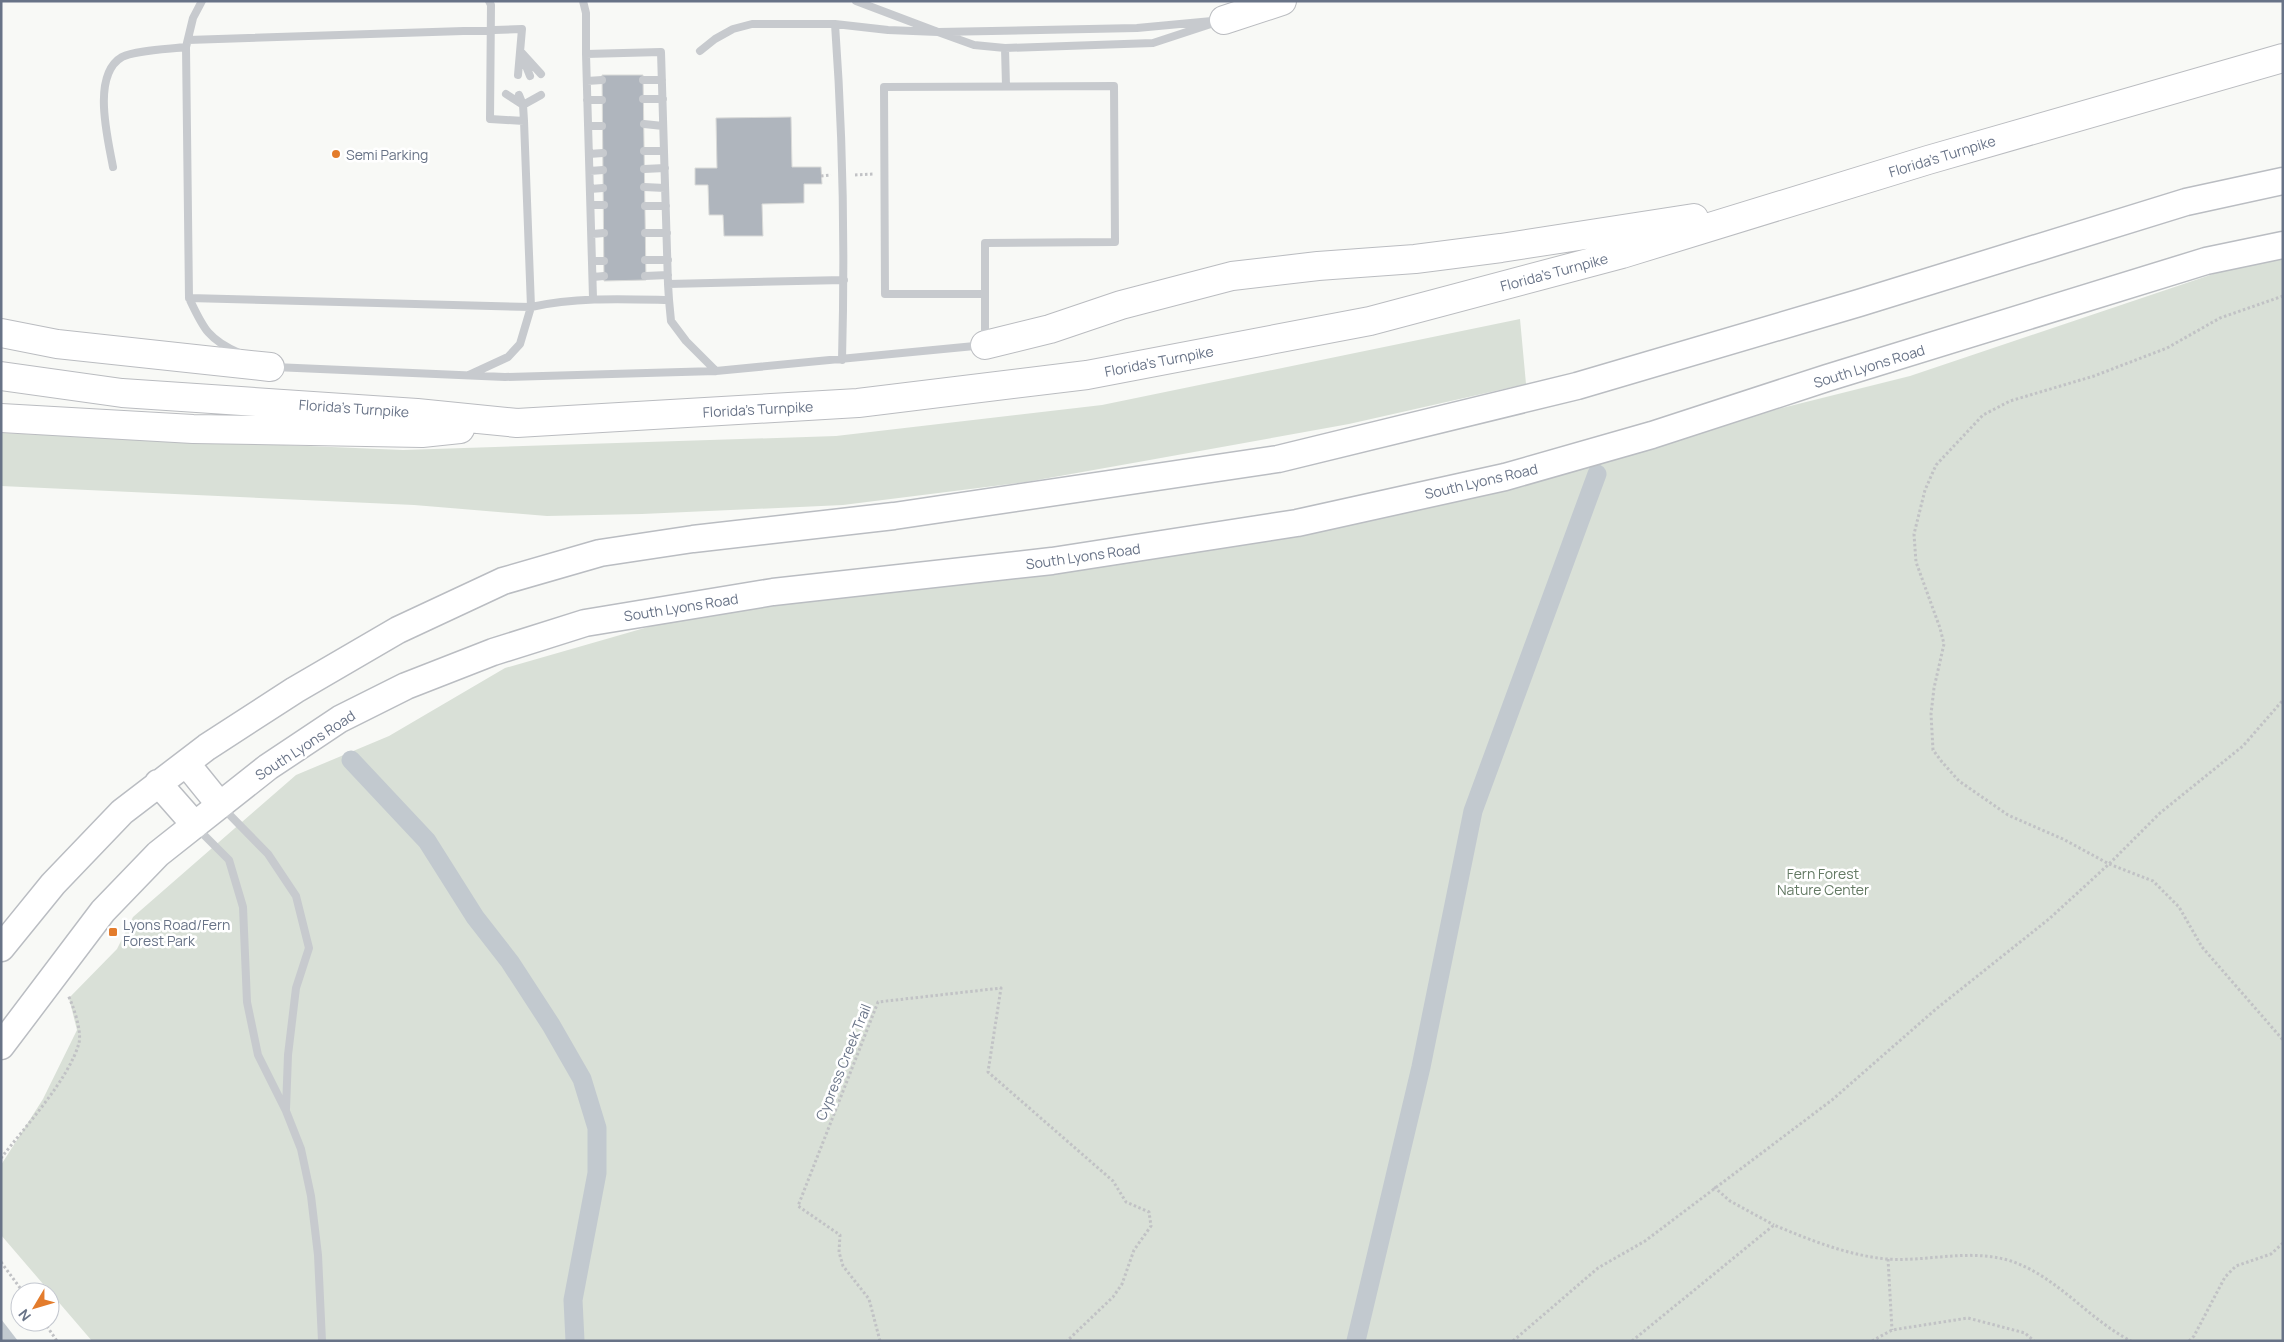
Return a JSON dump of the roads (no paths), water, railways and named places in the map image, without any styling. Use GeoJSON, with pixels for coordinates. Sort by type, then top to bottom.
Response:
{"type":"FeatureCollection","features":[{"type":"Feature","properties":{"kind":"highway"},"geometry":{"type":"LineString","coordinates":[[1224,20],[1282,1]]}},
{"type":"Feature","properties":{"kind":"highway","name":"Florida's Turnpike"},"geometry":{"type":"LineString","coordinates":[[1,376],[122,393],[417,412],[516,423],[858,404],[1087,375],[1370,321],[1622,254],[1928,160],[2283,58]]}},
{"type":"Feature","properties":{"kind":"highway"},"geometry":{"type":"LineString","coordinates":[[985,345],[1050,329],[1121,306],[1232,276],[1318,266],[1415,259],[1501,248],[1693,218],[1738,218]]}},
{"type":"Feature","properties":{"kind":"highway"},"geometry":{"type":"LineString","coordinates":[[1,334],[57,344],[270,367]]}},
{"type":"Feature","properties":{"kind":"highway"},"geometry":{"type":"LineString","coordinates":[[1,418],[193,429],[422,433],[516,423]]}},
{"type":"Feature","properties":{"kind":"main road"},"geometry":{"type":"LineString","coordinates":[[1,948],[53,884],[122,812],[158,783],[295,690],[398,630],[503,582],[600,554],[692,539],[894,516],[1278,459],[1577,386],[1860,303],[2186,202],[2283,181]]}},
{"type":"Feature","properties":{"kind":"main road","name":"South Lyons Road"},"geometry":{"type":"LineString","coordinates":[[1,1046],[103,911],[158,854],[268,768],[340,719],[406,686],[493,652],[585,623],[773,592],[1072,558],[1297,523],[1486,481],[1660,433],[1827,378],[2206,261],[2283,245]]}},
{"type":"Feature","properties":{"kind":"main road"},"geometry":{"type":"LineString","coordinates":[[186,763],[220,805]]}},
{"type":"Feature","properties":{"kind":"main road"},"geometry":{"type":"LineString","coordinates":[[158,783],[195,826]]}},
{"type":"Feature","properties":{"kind":"main road"},"geometry":{"type":"LineString","coordinates":[[1,944],[25,918]]}},
{"type":"Feature","properties":{"kind":"lane"},"geometry":{"type":"LineString","coordinates":[[202,1],[193,18],[187,44],[189,298],[204,330],[224,346],[270,367],[464,376],[716,372],[985,345],[985,294],[985,242],[1115,242],[1114,86],[884,87],[885,294],[985,294]]}},
{"type":"Feature","properties":{"kind":"lane"},"geometry":{"type":"LineString","coordinates":[[489,1],[492,5],[490,119],[524,121]]}},
{"type":"Feature","properties":{"kind":"lane"},"geometry":{"type":"LineString","coordinates":[[583,1],[586,13],[593,298]]}},
{"type":"Feature","properties":{"kind":"lane"},"geometry":{"type":"LineString","coordinates":[[856,1],[974,45],[1005,48],[1153,43],[1224,20]]}},
{"type":"Feature","properties":{"kind":"lane"},"geometry":{"type":"LineString","coordinates":[[700,51],[721,36],[752,24],[834,24],[888,30],[938,32],[1137,28],[1224,20]]}},
{"type":"Feature","properties":{"kind":"lane"},"geometry":{"type":"LineString","coordinates":[[834,24],[838,68],[844,280],[842,360]]}},
{"type":"Feature","properties":{"kind":"lane"},"geometry":{"type":"LineString","coordinates":[[113,167],[105,124],[105,84],[110,70],[122,57],[148,51],[187,44],[522,29],[518,75]]}},
{"type":"Feature","properties":{"kind":"lane"},"geometry":{"type":"LineString","coordinates":[[1005,48],[1006,86]]}},
{"type":"Feature","properties":{"kind":"lane"},"geometry":{"type":"LineString","coordinates":[[521,52],[541,74]]}},
{"type":"Feature","properties":{"kind":"lane"},"geometry":{"type":"LineString","coordinates":[[521,52],[530,76]]}},
{"type":"Feature","properties":{"kind":"lane"},"geometry":{"type":"LineString","coordinates":[[586,54],[661,52],[668,284],[671,321],[686,341],[716,372]]}},
{"type":"Feature","properties":{"kind":"lane"},"geometry":{"type":"LineString","coordinates":[[587,81],[602,80]]}},
{"type":"Feature","properties":{"kind":"lane"},"geometry":{"type":"LineString","coordinates":[[643,80],[662,80]]}},
{"type":"Feature","properties":{"kind":"lane"},"geometry":{"type":"LineString","coordinates":[[506,94],[523,105]]}},
{"type":"Feature","properties":{"kind":"lane"},"geometry":{"type":"LineString","coordinates":[[523,105],[541,94]]}},
{"type":"Feature","properties":{"kind":"lane"},"geometry":{"type":"LineString","coordinates":[[464,376],[508,357],[514,351],[520,344],[531,307],[524,121],[523,105],[518,95]]}},
{"type":"Feature","properties":{"kind":"lane"},"geometry":{"type":"LineString","coordinates":[[523,105],[530,96]]}},
{"type":"Feature","properties":{"kind":"lane"},"geometry":{"type":"LineString","coordinates":[[643,99],[663,100]]}},
{"type":"Feature","properties":{"kind":"lane"},"geometry":{"type":"LineString","coordinates":[[587,100],[602,100]]}},
{"type":"Feature","properties":{"kind":"lane"},"geometry":{"type":"LineString","coordinates":[[644,124],[663,126]]}},
{"type":"Feature","properties":{"kind":"lane"},"geometry":{"type":"LineString","coordinates":[[588,126],[602,126]]}},
{"type":"Feature","properties":{"kind":"lane"},"geometry":{"type":"LineString","coordinates":[[644,152],[664,151]]}},
{"type":"Feature","properties":{"kind":"lane"},"geometry":{"type":"LineString","coordinates":[[589,154],[603,153]]}},
{"type":"Feature","properties":{"kind":"lane"},"geometry":{"type":"LineString","coordinates":[[644,169],[665,168]]}},
{"type":"Feature","properties":{"kind":"lane"},"geometry":{"type":"LineString","coordinates":[[590,171],[603,170]]}},
{"type":"Feature","properties":{"kind":"lane"},"geometry":{"type":"LineString","coordinates":[[644,187],[665,188]]}},
{"type":"Feature","properties":{"kind":"lane"},"geometry":{"type":"LineString","coordinates":[[590,189],[603,188]]}},
{"type":"Feature","properties":{"kind":"lane"},"geometry":{"type":"LineString","coordinates":[[591,205],[604,205]]}},
{"type":"Feature","properties":{"kind":"lane"},"geometry":{"type":"LineString","coordinates":[[645,206],[666,206]]}},
{"type":"Feature","properties":{"kind":"lane"},"geometry":{"type":"LineString","coordinates":[[592,234],[604,233]]}},
{"type":"Feature","properties":{"kind":"lane"},"geometry":{"type":"LineString","coordinates":[[645,233],[667,234]]}},
{"type":"Feature","properties":{"kind":"lane"},"geometry":{"type":"LineString","coordinates":[[645,260],[668,260]]}},
{"type":"Feature","properties":{"kind":"lane"},"geometry":{"type":"LineString","coordinates":[[592,261],[604,261]]}},
{"type":"Feature","properties":{"kind":"lane"},"geometry":{"type":"LineString","coordinates":[[645,276],[668,275]]}},
{"type":"Feature","properties":{"kind":"lane"},"geometry":{"type":"LineString","coordinates":[[593,277],[604,276]]}},
{"type":"Feature","properties":{"kind":"lane"},"geometry":{"type":"LineString","coordinates":[[668,284],[844,280]]}},
{"type":"Feature","properties":{"kind":"lane"},"geometry":{"type":"LineString","coordinates":[[189,298],[531,307],[554,302],[593,298],[669,300]]}},
{"type":"Feature","properties":{"kind":"lane"},"geometry":{"type":"LineString","coordinates":[[220,805],[268,854],[296,896],[309,948],[296,988],[288,1055],[286,1111]]}},
{"type":"Feature","properties":{"kind":"lane"},"geometry":{"type":"LineString","coordinates":[[195,826],[229,860],[243,907],[246,1002],[258,1054],[286,1111],[301,1149],[311,1196],[318,1255],[322,1341]]}},
{"type":"Feature","properties":{"kind":"waterway"},"geometry":{"type":"LineString","coordinates":[[1356,1341],[1421,1067],[1473,811],[1597,474]]}},
{"type":"Feature","properties":{"kind":"waterway"},"geometry":{"type":"LineString","coordinates":[[351,760],[427,841],[475,917],[510,962],[551,1025],[582,1079],[597,1128],[597,1173],[573,1300],[575,1341]]}},
{"type":"Feature","properties":{"kind":"place","name":"Semi Parking"},"geometry":{"type":"Point","coordinates":[336,154]}},
{"type":"Feature","properties":{"kind":"place","name":"Lyons Road/Fern Forest Park"},"geometry":{"type":"Point","coordinates":[113,932]}},
{"type":"Feature","properties":{"kind":"park label","name":"Fern Forest Nature Center"},"geometry":{"type":"Point","coordinates":[1823,882]}}]}
